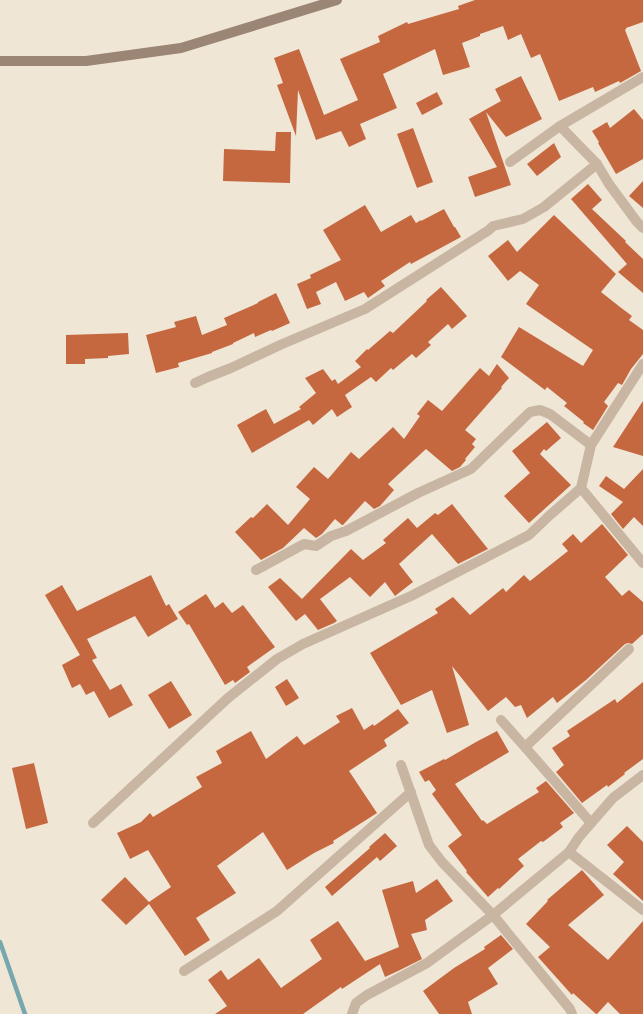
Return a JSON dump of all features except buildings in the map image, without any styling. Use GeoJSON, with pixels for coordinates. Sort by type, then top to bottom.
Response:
{"type":"FeatureCollection","features":[{"type":"Feature","properties":{"kind":"main road"},"geometry":{"type":"LineString","coordinates":[[0,61],[86,61],[181,48],[337,0]]}},
{"type":"Feature","properties":{"kind":"street"},"geometry":{"type":"LineString","coordinates":[[510,162],[560,126],[643,77]]}},
{"type":"Feature","properties":{"kind":"street"},"geometry":{"type":"LineString","coordinates":[[560,126],[597,164],[609,184],[643,228]]}},
{"type":"Feature","properties":{"kind":"street"},"geometry":{"type":"LineString","coordinates":[[195,383],[364,309],[483,234],[493,226],[523,219],[544,206],[597,164]]}},
{"type":"Feature","properties":{"kind":"street"},"geometry":{"type":"LineString","coordinates":[[93,823],[228,698],[277,659],[302,644],[411,596],[529,535],[581,488],[590,445],[643,364]]}},
{"type":"Feature","properties":{"kind":"street"},"geometry":{"type":"LineString","coordinates":[[256,570],[304,544],[316,546],[331,536],[346,531],[418,493],[471,469],[530,412],[540,410],[550,414],[590,445]]}},
{"type":"Feature","properties":{"kind":"street"},"geometry":{"type":"LineString","coordinates":[[581,488],[643,563]]}},
{"type":"Feature","properties":{"kind":"street"},"geometry":{"type":"LineString","coordinates":[[525,747],[629,649]]}},
{"type":"Feature","properties":{"kind":"street"},"geometry":{"type":"LineString","coordinates":[[501,720],[591,823]]}},
{"type":"Feature","properties":{"kind":"street"},"geometry":{"type":"LineString","coordinates":[[401,765],[429,845],[442,862],[493,915],[570,1009],[572,1014]]}},
{"type":"Feature","properties":{"kind":"street"},"geometry":{"type":"LineString","coordinates":[[352,1014],[356,1003],[367,995],[427,963],[493,915],[569,852],[591,823],[613,798],[643,775]]}},
{"type":"Feature","properties":{"kind":"street"},"geometry":{"type":"LineString","coordinates":[[184,971],[277,911],[411,792]]}},
{"type":"Feature","properties":{"kind":"street"},"geometry":{"type":"LineString","coordinates":[[569,852],[643,910]]}},
{"type":"Feature","properties":{"kind":"waterway"},"geometry":{"type":"LineString","coordinates":[[0,942],[25,1014]]}}]}
